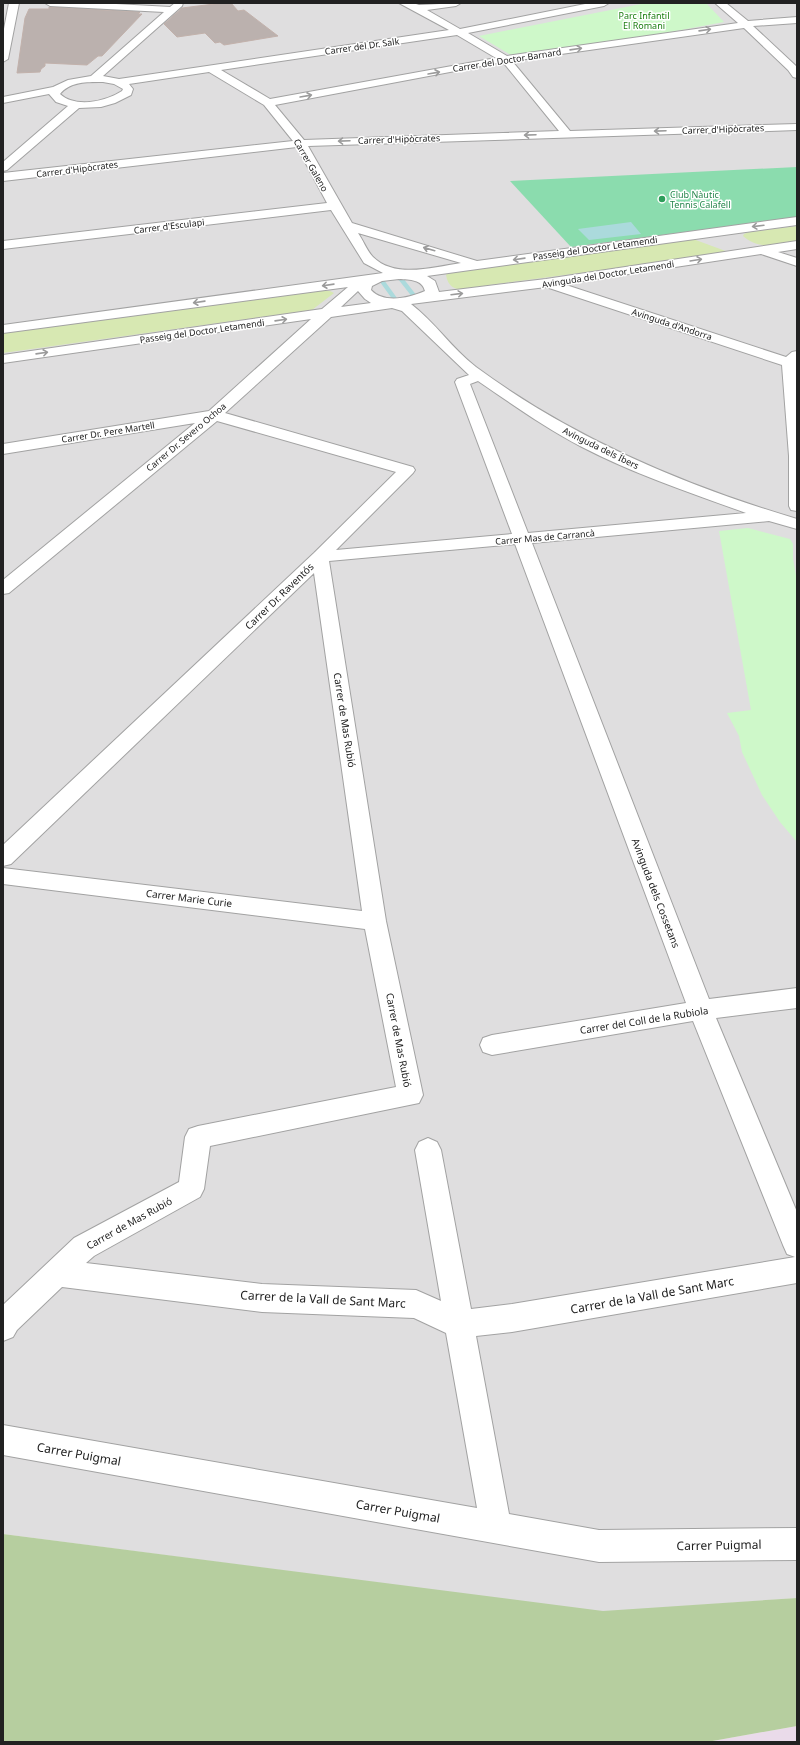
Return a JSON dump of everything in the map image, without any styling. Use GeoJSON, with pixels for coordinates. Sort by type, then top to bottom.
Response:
{"type":"FeatureCollection","features":[{"type":"Feature","properties":{"kind":"street"},"geometry":{"type":"LineString","coordinates":[[3,59],[14,3]]}},
{"type":"Feature","properties":{"kind":"street"},"geometry":{"type":"LineString","coordinates":[[50,3],[176,6]]}},
{"type":"Feature","properties":{"kind":"street"},"geometry":{"type":"LineString","coordinates":[[404,3],[418,8],[505,60],[567,134]]}},
{"type":"Feature","properties":{"kind":"street"},"geometry":{"type":"LineString","coordinates":[[418,8],[456,3]]}},
{"type":"Feature","properties":{"kind":"street","name":"Carrer del Dr. Salk"},"geometry":{"type":"LineString","coordinates":[[56,90],[70,82],[94,79],[119,82],[458,32],[604,3]]}},
{"type":"Feature","properties":{"kind":"street"},"geometry":{"type":"LineString","coordinates":[[720,3],[746,20],[795,70]]}},
{"type":"Feature","properties":{"kind":"street"},"geometry":{"type":"LineString","coordinates":[[94,79],[176,6]]}},
{"type":"Feature","properties":{"kind":"street","name":"Carrer del Doctor Barnard"},"geometry":{"type":"LineString","coordinates":[[268,103],[505,60],[746,20],[764,22],[797,20]]}},
{"type":"Feature","properties":{"kind":"street","name":"Carrer Galeno"},"geometry":{"type":"LineString","coordinates":[[210,68],[268,103],[301,143],[335,206],[369,260],[397,276],[429,282],[432,287],[427,296]]}},
{"type":"Feature","properties":{"kind":"street"},"geometry":{"type":"LineString","coordinates":[[3,100],[56,90],[54,94],[57,98],[77,104],[99,104],[122,98],[127,93],[128,89],[125,85],[119,82]]}},
{"type":"Feature","properties":{"kind":"street"},"geometry":{"type":"LineString","coordinates":[[3,168],[77,104]]}},
{"type":"Feature","properties":{"kind":"street","name":"Carrer d'Hipòcrates"},"geometry":{"type":"LineString","coordinates":[[3,178],[301,143],[797,127]]}},
{"type":"Feature","properties":{"kind":"street","name":"Carrer d'Esculapi"},"geometry":{"type":"LineString","coordinates":[[3,246],[335,206]]}},
{"type":"Feature","properties":{"kind":"street","name":"Passeig del Doctor Letamendi"},"geometry":{"type":"LineString","coordinates":[[3,329],[364,285],[397,276],[797,221]]}},
{"type":"Feature","properties":{"kind":"street"},"geometry":{"type":"LineString","coordinates":[[348,226],[480,264]]}},
{"type":"Feature","properties":{"kind":"street"},"geometry":{"type":"LineString","coordinates":[[714,232],[797,262]]}},
{"type":"Feature","properties":{"kind":"street","name":"Avinguda del Doctor Letamendi"},"geometry":{"type":"LineString","coordinates":[[391,302],[427,296],[546,283],[797,245]]}},
{"type":"Feature","properties":{"kind":"street"},"geometry":{"type":"LineString","coordinates":[[364,285],[369,260]]}},
{"type":"Feature","properties":{"kind":"street","name":"Avinguda d'Andorra"},"geometry":{"type":"LineString","coordinates":[[546,283],[794,361]]}},
{"type":"Feature","properties":{"kind":"street","name":"Avinguda dels Íbers"},"geometry":{"type":"LineString","coordinates":[[364,285],[367,294],[407,308],[428,330],[480,376],[545,420],[588,444],[661,477],[770,516],[797,524]]}},
{"type":"Feature","properties":{"kind":"street","name":"Carrer Dr. Severo Ochoa"},"geometry":{"type":"LineString","coordinates":[[3,589],[11,577],[214,415],[325,314],[364,285]]}},
{"type":"Feature","properties":{"kind":"street"},"geometry":{"type":"LineString","coordinates":[[427,296],[428,330]]}},
{"type":"Feature","properties":{"kind":"street","name":"Passeig del Doctor Letamendi"},"geometry":{"type":"LineString","coordinates":[[3,359],[325,314],[391,302]]}},
{"type":"Feature","properties":{"kind":"street"},"geometry":{"type":"LineString","coordinates":[[794,361],[797,506]]}},
{"type":"Feature","properties":{"kind":"street","name":"Avinguda dels Cossetans"},"geometry":{"type":"LineString","coordinates":[[480,376],[462,382],[520,539],[701,1010],[797,1245]]}},
{"type":"Feature","properties":{"kind":"street","name":"Carrer Dr. Pere Martell"},"geometry":{"type":"LineString","coordinates":[[3,448],[214,415]]}},
{"type":"Feature","properties":{"kind":"street","name":"Carrer Dr. Raventós"},"geometry":{"type":"LineString","coordinates":[[3,858],[320,557],[407,470],[214,415]]}},
{"type":"Feature","properties":{"kind":"street","name":"Carrer Mas de Carrancà"},"geometry":{"type":"LineString","coordinates":[[320,557],[770,516]]}},
{"type":"Feature","properties":{"kind":"street","name":"Carrer de Mas Rubió"},"geometry":{"type":"LineString","coordinates":[[3,1327],[7,1320],[84,1247],[191,1189],[198,1137],[410,1095],[375,921],[320,557]]}},
{"type":"Feature","properties":{"kind":"street","name":"Carrer Marie Curie"},"geometry":{"type":"LineString","coordinates":[[3,876],[375,921]]}},
{"type":"Feature","properties":{"kind":"street","name":"Carrer del Coll de la Rubiola"},"geometry":{"type":"LineString","coordinates":[[492,1045],[701,1010],[797,998]]}},
{"type":"Feature","properties":{"kind":"street"},"geometry":{"type":"LineString","coordinates":[[428,1150],[496,1528]]}},
{"type":"Feature","properties":{"kind":"street","name":"Carrer de la Vall de Sant Marc"},"geometry":{"type":"LineString","coordinates":[[57,1273],[262,1298],[416,1304],[459,1324],[512,1318],[797,1270]]}},
{"type":"Feature","properties":{"kind":"street","name":"Carrer Puigmal"},"geometry":{"type":"LineString","coordinates":[[3,1440],[598,1546],[797,1544]]}},
{"type":"Feature","properties":{"kind":"shaded area"},"geometry":{"type":"Polygon","coordinates":[[[3,3],[797,3],[797,1598],[603,1612],[3,1534],[3,3]]]}},
{"type":"Feature","properties":{"kind":"shaded area"},"geometry":{"type":"Polygon","coordinates":[[[797,1726],[797,1742],[707,1742],[797,1726]]]}},
{"type":"Feature","properties":{"kind":"green space","name":"Parc Infantil El Romani"},"geometry":{"type":"Polygon","coordinates":[[[646,3],[706,3],[724,22],[649,36],[511,55],[479,36],[646,3]]]}},
{"type":"Feature","properties":{"kind":"green space","name":"Club Nàutic Tennis Calafell"},"geometry":{"type":"Polygon","coordinates":[[[797,167],[797,217],[571,247],[510,181],[797,167]]]}},
{"type":"Feature","properties":{"kind":"green space"},"geometry":{"type":"Polygon","coordinates":[[[797,226],[797,243],[769,246],[756,243],[743,236],[749,232],[797,226]]]}},
{"type":"Feature","properties":{"kind":"green space"},"geometry":{"type":"Polygon","coordinates":[[[693,239],[731,253],[489,285],[463,290],[452,287],[448,282],[446,275],[448,273],[693,239]]]}},
{"type":"Feature","properties":{"kind":"green space"},"geometry":{"type":"Polygon","coordinates":[[[313,291],[330,291],[334,293],[312,310],[3,353],[3,332],[313,291]]]}},
{"type":"Feature","properties":{"kind":"green space"},"geometry":{"type":"Polygon","coordinates":[[[748,528],[790,539],[793,544],[793,559],[797,581],[797,842],[780,822],[762,795],[742,752],[739,736],[727,713],[751,710],[719,531],[748,528]]]}},
{"type":"Feature","properties":{"kind":"green space"},"geometry":{"type":"Polygon","coordinates":[[[3,1534],[603,1611],[797,1598],[797,1726],[707,1742],[3,1742],[3,1534]]]}},
{"type":"Feature","properties":{"kind":"water"},"geometry":{"type":"Polygon","coordinates":[[[631,222],[641,234],[589,240],[578,229],[631,222]]]}},
{"type":"Feature","properties":{"kind":"building"},"geometry":{"type":"Polygon","coordinates":[[[231,3],[238,11],[244,10],[278,36],[224,45],[220,42],[215,43],[205,33],[177,37],[164,24],[182,8],[231,3]]]}},
{"type":"Feature","properties":{"kind":"building"},"geometry":{"type":"Polygon","coordinates":[[[49,7],[140,12],[138,14],[142,14],[102,56],[98,56],[87,65],[45,63],[45,66],[40,72],[17,73],[25,18],[29,9],[49,9],[49,7]]]}},
{"type":"Feature","properties":{"kind":"waterway"},"geometry":{"type":"LineString","coordinates":[[401,279],[415,297]]}},
{"type":"Feature","properties":{"kind":"waterway"},"geometry":{"type":"LineString","coordinates":[[382,281],[395,299]]}},
{"type":"Feature","properties":{"kind":"place","name":"Club Nàutic Tennis Calafell"},"geometry":{"type":"Point","coordinates":[662,199]}}]}
